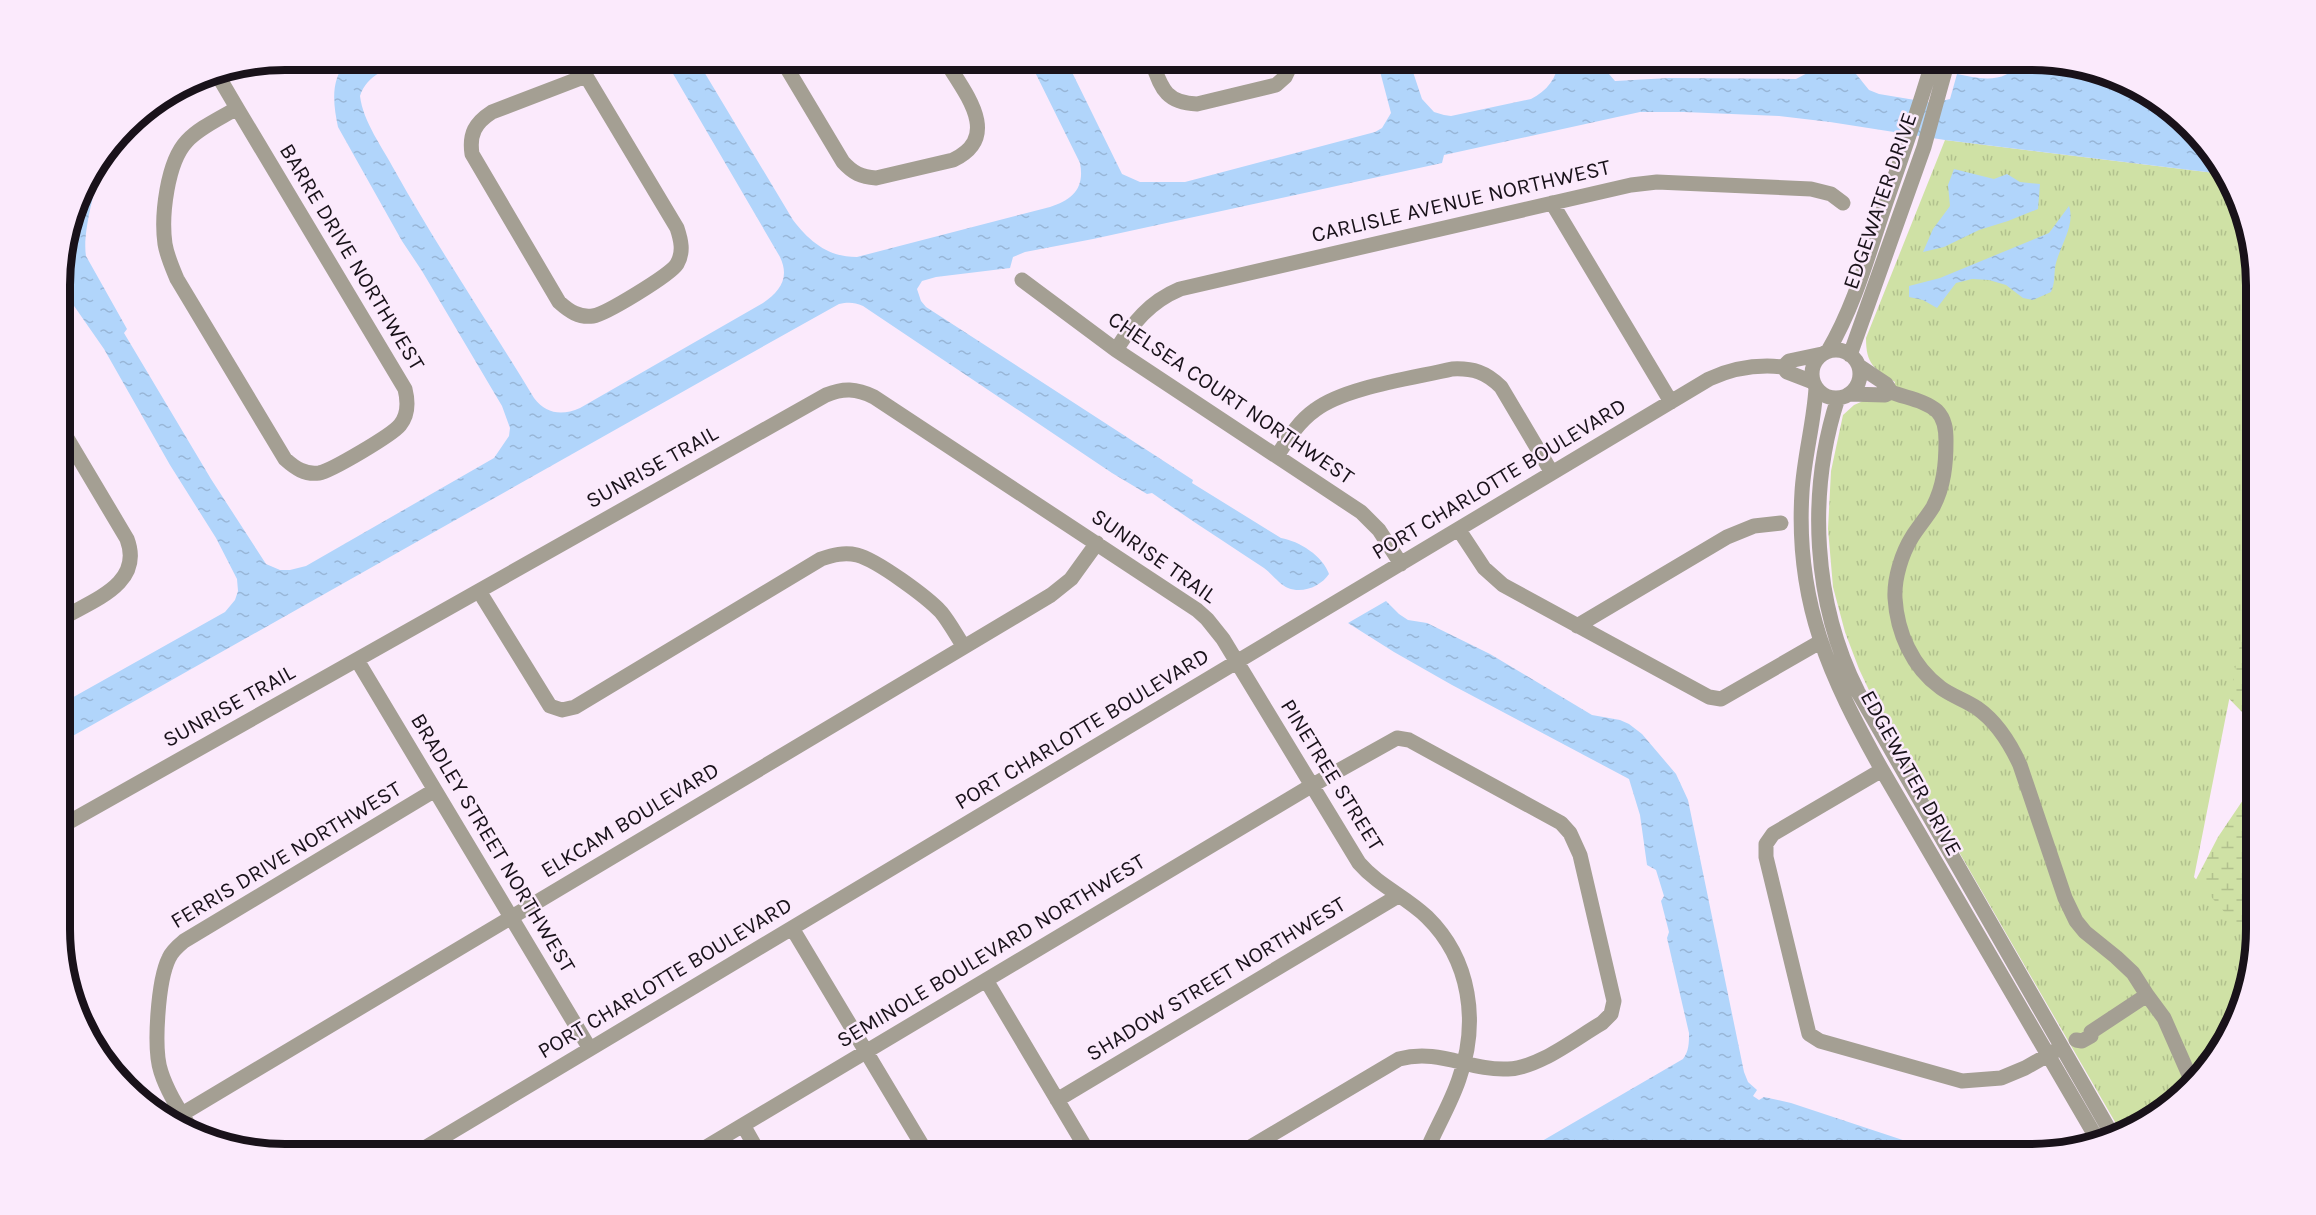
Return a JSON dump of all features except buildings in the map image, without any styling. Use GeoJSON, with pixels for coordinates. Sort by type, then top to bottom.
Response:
{"type":"FeatureCollection","features":[{"type":"Feature","properties":{"kind":"street"},"geometry":{"type":"LineString","coordinates":[[583,70],[677,228],[681,239],[679,258],[668,274],[593,316],[580,316],[569,311],[559,302],[472,154],[470,141],[481,119],[492,112],[586,76]]}},
{"type":"Feature","properties":{"kind":"street"},"geometry":{"type":"LineString","coordinates":[[788,70],[843,162],[863,177],[876,178],[953,160],[965,155],[974,145],[978,134],[978,121],[974,109],[951,70]]}},
{"type":"Feature","properties":{"kind":"street"},"geometry":{"type":"LineString","coordinates":[[1154,70],[1163,90],[1172,99],[1184,104],[1197,104],[1276,85],[1286,77],[1289,70]]}},
{"type":"Feature","properties":{"kind":"street","name":"EDGEWATER DRIVE"},"geometry":{"type":"LineString","coordinates":[[1825,352],[1844,323],[1907,147],[1930,70]]}},
{"type":"Feature","properties":{"kind":"street","name":"EDGEWATER DRIVE"},"geometry":{"type":"LineString","coordinates":[[1854,360],[1924,147],[1945,70]]}},
{"type":"Feature","properties":{"kind":"street","name":"BARRE DRIVE NORTHWEST"},"geometry":{"type":"LineString","coordinates":[[221,81],[405,389],[408,401],[403,419],[391,433],[331,469],[320,473],[306,473],[295,468],[285,459],[177,279],[165,243],[165,217],[174,161],[188,140],[237,108]]}},
{"type":"Feature","properties":{"kind":"street","name":"CARLISLE AVENUE NORTHWEST"},"geometry":{"type":"LineString","coordinates":[[1116,350],[1141,314],[1166,295],[1180,289],[1631,185],[1657,182],[1811,189],[1832,194],[1843,203]]}},
{"type":"Feature","properties":{"kind":"street"},"geometry":{"type":"LineString","coordinates":[[1552,203],[1671,402]]}},
{"type":"Feature","properties":{"kind":"street","name":"CHELSEA COURT NORTHWEST"},"geometry":{"type":"LineString","coordinates":[[1022,280],[1116,350],[1366,516],[1379,530],[1401,564]]}},
{"type":"Feature","properties":{"kind":"street"},"geometry":{"type":"LineString","coordinates":[[1891,392],[1886,384],[1840,350],[1825,352],[1812,369],[1815,385],[1826,395],[1891,392],[1931,407],[1945,422],[1943,481],[1933,506],[1912,538],[1897,576],[1894,596],[1903,639],[1916,662],[1928,676],[1941,688],[1978,709],[1997,726],[2010,744],[2020,765],[2065,898],[2076,921],[2085,932],[2133,973],[2164,1018],[2189,1075]]}},
{"type":"Feature","properties":{"kind":"street","name":"PORT CHARLOTTE BOULEVARD"},"geometry":{"type":"LineString","coordinates":[[1783,367],[1789,361],[1825,352]]}},
{"type":"Feature","properties":{"kind":"street"},"geometry":{"type":"LineString","coordinates":[[1843,396],[1857,384],[1854,360]]}},
{"type":"Feature","properties":{"kind":"street","name":"PORT CHARLOTTE BOULEVARD"},"geometry":{"type":"LineString","coordinates":[[435,1144],[1709,379],[1732,370],[1758,365],[1783,367],[1787,372],[1815,385]]}},
{"type":"Feature","properties":{"kind":"street"},"geometry":{"type":"LineString","coordinates":[[1277,456],[1293,431],[1306,417],[1338,397],[1452,369],[1469,368],[1487,375],[1501,387],[1552,474]]}},
{"type":"Feature","properties":{"kind":"street","name":"EDGEWATER DRIVE"},"geometry":{"type":"LineString","coordinates":[[1815,385],[1802,491],[1801,524],[1808,596],[1820,642],[1848,709],[1882,770],[2054,1051],[2108,1130]]}},
{"type":"Feature","properties":{"kind":"street","name":"SUNRISE TRAIL"},"geometry":{"type":"LineString","coordinates":[[70,821],[837,390],[862,391],[874,397],[1197,610],[1216,628],[1237,662]]}},
{"type":"Feature","properties":{"kind":"street","name":"EDGEWATER DRIVE"},"geometry":{"type":"LineString","coordinates":[[1843,396],[1830,421],[1818,504],[1822,578],[1842,655],[1858,692],[2054,1051],[2095,1134]]}},
{"type":"Feature","properties":{"kind":"street"},"geometry":{"type":"LineString","coordinates":[[70,443],[127,539],[131,550],[131,563],[127,575],[118,585],[70,614]]}},
{"type":"Feature","properties":{"kind":"street"},"geometry":{"type":"LineString","coordinates":[[1577,626],[1727,537],[1754,526],[1781,523]]}},
{"type":"Feature","properties":{"kind":"street"},"geometry":{"type":"LineString","coordinates":[[1459,530],[1476,558],[1498,581],[1709,697],[1721,699],[1820,642]]}},
{"type":"Feature","properties":{"kind":"street","name":"ELKCAM BOULEVARD"},"geometry":{"type":"LineString","coordinates":[[178,1116],[1061,588],[1079,570],[1097,543]]}},
{"type":"Feature","properties":{"kind":"street"},"geometry":{"type":"LineString","coordinates":[[478,591],[550,706],[562,710],[575,707],[833,555],[846,553],[859,555],[920,594],[939,610],[964,647]]}},
{"type":"Feature","properties":{"kind":"street","name":"BRADLEY STREET NORTHWEST"},"geometry":{"type":"LineString","coordinates":[[357,660],[590,1049]]}},
{"type":"Feature","properties":{"kind":"street","name":"PINETREE STREET"},"geometry":{"type":"LineString","coordinates":[[1237,662],[1359,863],[1377,881],[1436,926],[1459,963],[1469,1006],[1469,1034],[1464,1062],[1450,1102],[1430,1144]]}},
{"type":"Feature","properties":{"kind":"street","name":"SEMINOLE BOULEVARD NORTHWEST"},"geometry":{"type":"LineString","coordinates":[[711,1144],[1311,786],[1397,738],[1409,740],[1561,824],[1576,843],[1614,1001],[1611,1014],[1602,1023],[1535,1063],[1523,1067],[1498,1069],[1424,1054],[1399,1059],[1256,1144]]}},
{"type":"Feature","properties":{"kind":"street"},"geometry":{"type":"LineString","coordinates":[[1882,770],[1773,834],[1766,844],[1766,857],[1809,1034],[1820,1041],[1962,1082],[2001,1078],[2025,1068],[2076,1040],[2082,1041],[2091,1036],[2091,1032],[2147,995]]}},
{"type":"Feature","properties":{"kind":"street","name":"FERRIS DRIVE NORTHWEST"},"geometry":{"type":"LineString","coordinates":[[176,1115],[165,1083],[156,1046],[164,972],[174,949],[184,940],[435,790]]}},
{"type":"Feature","properties":{"kind":"street","name":"SHADOW STREET NORTHWEST"},"geometry":{"type":"LineString","coordinates":[[1058,1100],[1398,896]]}},
{"type":"Feature","properties":{"kind":"street"},"geometry":{"type":"LineString","coordinates":[[792,928],[921,1144]]}},
{"type":"Feature","properties":{"kind":"street"},"geometry":{"type":"LineString","coordinates":[[986,980],[1084,1144]]}},
{"type":"Feature","properties":{"kind":"street"},"geometry":{"type":"LineString","coordinates":[[743,1125],[754,1144]]}},
{"type":"Feature","properties":{"kind":"green space"},"geometry":{"type":"Polygon","coordinates":[[[1945,140],[2214,173],[2234,216],[2244,257],[2246,285],[2246,614],[2194,877],[2246,936],[2244,958],[2229,1012],[2217,1037],[2201,1060],[2183,1082],[2161,1100],[2138,1116],[2117,1126],[1884,722],[1859,669],[1845,632],[1833,587],[1828,529],[1831,471],[1843,415],[1854,405],[1870,398],[1889,401],[1895,382],[1873,365],[1866,347],[1866,338],[1945,140]]]}},
{"type":"Feature","properties":{"kind":"green space"},"geometry":{"type":"Polygon","coordinates":[[[2246,317],[2246,716],[2188,657],[2246,317]]]}},
{"type":"Feature","properties":{"kind":"green space"},"geometry":{"type":"Polygon","coordinates":[[[2246,716],[2246,930],[2244,958],[2238,983],[2188,895],[2218,837],[2243,800],[2246,716]]]}},
{"type":"Feature","properties":{"kind":"water"},"geometry":{"type":"Polygon","coordinates":[[[340,70],[386,70],[368,82],[360,96],[374,135],[428,228],[534,398],[549,410],[561,413],[580,408],[763,303],[782,283],[784,271],[780,257],[671,70],[703,70],[793,220],[820,247],[837,254],[857,257],[1050,207],[1065,201],[1075,192],[1081,180],[1080,163],[1034,70],[1071,70],[1122,174],[1140,182],[1185,182],[1375,132],[1382,128],[1391,113],[1380,70],[1412,70],[1422,99],[1434,112],[1451,116],[1531,99],[1550,83],[1557,70],[1606,70],[1615,81],[1669,78],[1796,79],[1813,70],[1855,70],[1869,90],[1879,94],[1933,103],[1950,99],[1957,74],[1992,78],[2001,77],[2012,70],[2059,72],[2100,82],[2138,99],[2183,133],[2214,173],[1945,140],[1779,116],[1640,112],[1444,155],[1442,163],[1025,252],[1013,257],[1010,268],[936,277],[922,281],[917,289],[921,301],[926,307],[1193,480],[1192,483],[1281,538],[1310,550],[1326,567],[1329,574],[1326,578],[1311,588],[1294,590],[1285,587],[1264,568],[1152,493],[1147,494],[1112,473],[863,306],[845,303],[839,304],[739,360],[70,737],[70,699],[225,612],[235,600],[238,591],[237,579],[216,538],[170,465],[104,349],[70,299],[75,243],[82,216],[97,183],[86,235],[86,256],[127,329],[124,333],[211,479],[266,564],[280,570],[306,566],[494,458],[509,436],[510,428],[502,406],[402,241],[338,127],[334,92],[340,70]]]}},
{"type":"Feature","properties":{"kind":"water"},"geometry":{"type":"Polygon","coordinates":[[[1954,169],[1994,179],[2007,174],[2020,182],[2040,184],[2038,209],[1979,230],[1944,247],[1923,252],[1933,229],[1950,206],[1948,185],[1954,169]]]}},
{"type":"Feature","properties":{"kind":"water"},"geometry":{"type":"Polygon","coordinates":[[[2069,206],[2070,222],[2057,260],[2051,292],[2033,300],[2023,298],[2006,285],[1989,280],[1972,279],[1956,283],[1937,308],[1923,300],[1909,297],[1909,286],[1940,278],[2049,233],[2069,206]]]}},
{"type":"Feature","properties":{"kind":"water"},"geometry":{"type":"Polygon","coordinates":[[[1386,601],[1408,620],[1427,623],[1490,654],[1592,715],[1620,720],[1642,734],[1676,774],[1688,800],[1744,1072],[1748,1082],[1757,1090],[1753,1096],[1759,1100],[1764,1097],[1791,1103],[1915,1144],[1537,1144],[1683,1059],[1688,1047],[1689,1033],[1667,938],[1669,932],[1661,901],[1664,896],[1656,870],[1647,865],[1640,815],[1629,779],[1452,685],[1348,623],[1386,601]]]}}]}
